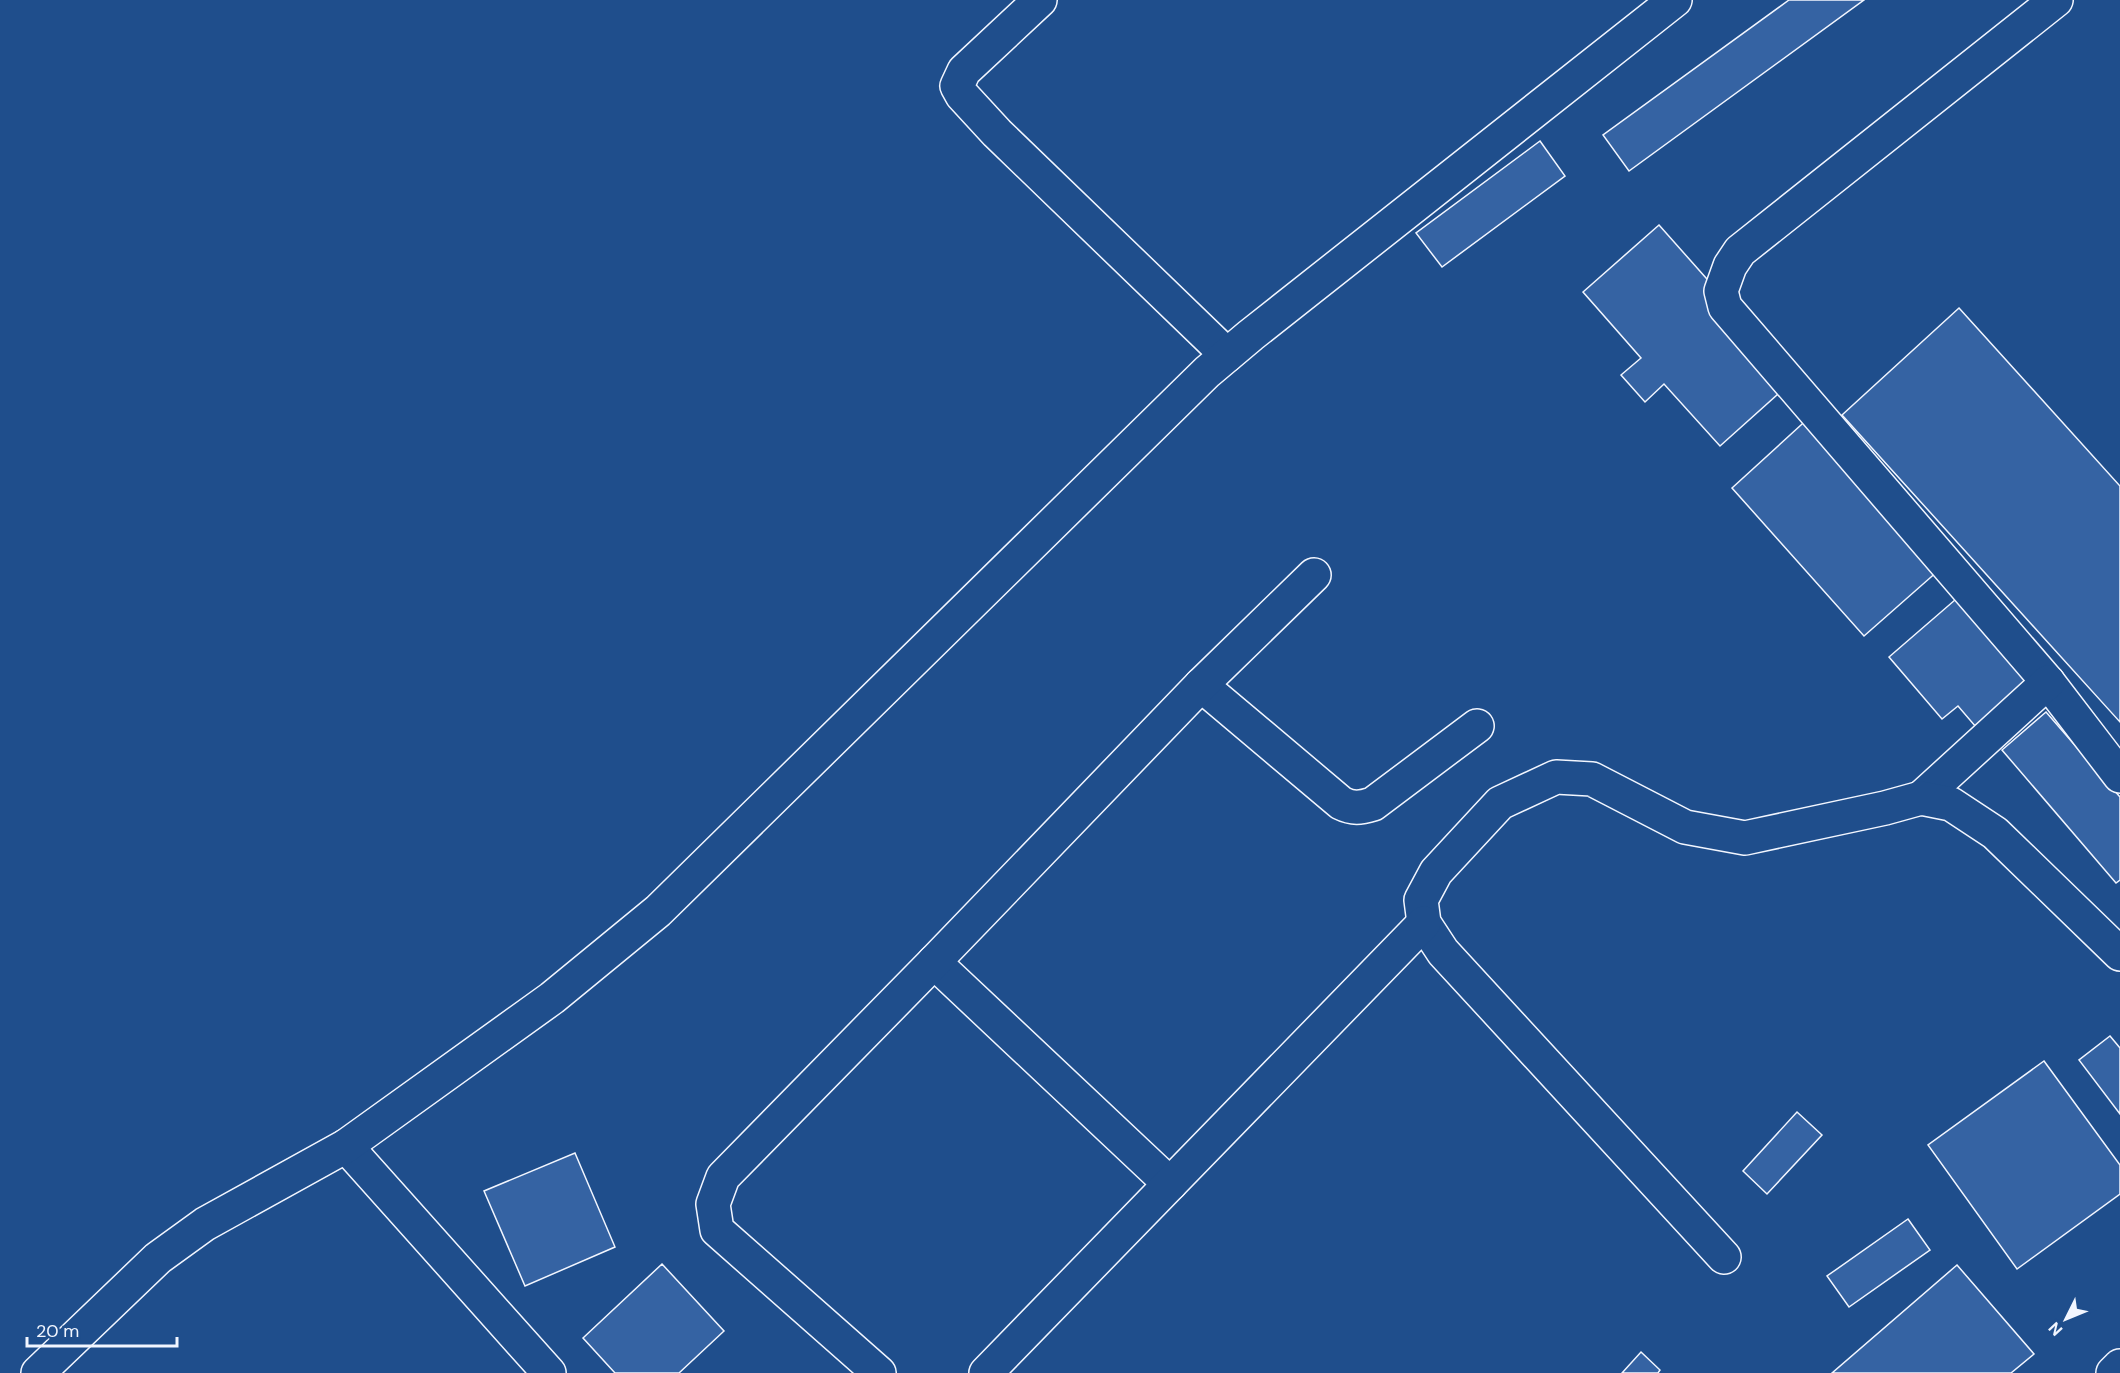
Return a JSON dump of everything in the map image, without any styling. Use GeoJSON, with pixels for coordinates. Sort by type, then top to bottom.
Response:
{"type":"FeatureCollection","features":[{"type":"Feature","properties":{"kind":"street"},"geometry":{"type":"LineString","coordinates":[[1040,0],[964,71],[957,86],[962,95],[997,133],[1227,356]]}},
{"type":"Feature","properties":{"kind":"street"},"geometry":{"type":"LineString","coordinates":[[38,1373],[158,1258],[205,1224],[346,1146],[552,998],[658,911],[1227,356],[1675,0]]}},
{"type":"Feature","properties":{"kind":"street"},"geometry":{"type":"LineString","coordinates":[[2056,0],[1740,251],[1730,266],[1721,291],[1725,306],[2048,682],[2120,776]]}},
{"type":"Feature","properties":{"kind":"street"},"geometry":{"type":"LineString","coordinates":[[879,1373],[717,1230],[713,1204],[723,1177],[934,962],[1201,684],[1314,575]]}},
{"type":"Feature","properties":{"kind":"street"},"geometry":{"type":"LineString","coordinates":[[1921,798],[2048,682]]}},
{"type":"Feature","properties":{"kind":"street"},"geometry":{"type":"LineString","coordinates":[[1201,684],[1341,803],[1350,807],[1360,808],[1373,804],[1477,726]]}},
{"type":"Feature","properties":{"kind":"street"},"geometry":{"type":"LineString","coordinates":[[1724,1257],[1443,952],[1424,923],[1421,900],[1436,872],[1500,803],[1556,777],[1592,779],[1685,827],[1745,838],[1921,798],[1951,804],[1995,833],[2120,954]]}},
{"type":"Feature","properties":{"kind":"street"},"geometry":{"type":"LineString","coordinates":[[986,1373],[1424,923]]}},
{"type":"Feature","properties":{"kind":"street"},"geometry":{"type":"LineString","coordinates":[[934,962],[1170,1184]]}},
{"type":"Feature","properties":{"kind":"street"},"geometry":{"type":"LineString","coordinates":[[346,1146],[549,1373]]}},
{"type":"Feature","properties":{"kind":"street"},"geometry":{"type":"LineString","coordinates":[[2113,1373],[2120,1366]]}},
{"type":"Feature","properties":{"kind":"building"},"geometry":{"type":"Polygon","coordinates":[[[1789,0],[1864,0],[1629,171],[1603,135],[1789,0]]]}},
{"type":"Feature","properties":{"kind":"building"},"geometry":{"type":"Polygon","coordinates":[[[1540,141],[1565,176],[1442,267],[1416,233],[1540,141]]]}},
{"type":"Feature","properties":{"kind":"building"},"geometry":{"type":"Polygon","coordinates":[[[1659,225],[1722,296],[1786,387],[1720,446],[1664,384],[1645,402],[1621,375],[1641,358],[1583,292],[1659,225]]]}},
{"type":"Feature","properties":{"kind":"building"},"geometry":{"type":"Polygon","coordinates":[[[1959,308],[2120,486],[2120,722],[1842,415],[1959,308]]]}},
{"type":"Feature","properties":{"kind":"building"},"geometry":{"type":"Polygon","coordinates":[[[1813,414],[1939,570],[1864,636],[1732,488],[1813,414]]]}},
{"type":"Feature","properties":{"kind":"building"},"geometry":{"type":"Polygon","coordinates":[[[1963,593],[2010,662],[2028,684],[1976,727],[1958,706],[1942,719],[1889,657],[1963,593]]]}},
{"type":"Feature","properties":{"kind":"building"},"geometry":{"type":"Polygon","coordinates":[[[2046,712],[2120,797],[2120,880],[2116,883],[2002,750],[2046,712]]]}},
{"type":"Feature","properties":{"kind":"building"},"geometry":{"type":"Polygon","coordinates":[[[2110,1036],[2120,1048],[2120,1114],[2079,1060],[2110,1036]]]}},
{"type":"Feature","properties":{"kind":"building"},"geometry":{"type":"Polygon","coordinates":[[[2044,1061],[2120,1165],[2120,1194],[2017,1269],[1928,1145],[2044,1061]]]}},
{"type":"Feature","properties":{"kind":"building"},"geometry":{"type":"Polygon","coordinates":[[[1797,1112],[1822,1135],[1767,1194],[1743,1171],[1797,1112]]]}},
{"type":"Feature","properties":{"kind":"building"},"geometry":{"type":"Polygon","coordinates":[[[575,1153],[615,1247],[525,1286],[484,1191],[575,1153]]]}},
{"type":"Feature","properties":{"kind":"building"},"geometry":{"type":"Polygon","coordinates":[[[1908,1219],[1930,1250],[1849,1307],[1827,1276],[1908,1219]]]}},
{"type":"Feature","properties":{"kind":"building"},"geometry":{"type":"Polygon","coordinates":[[[662,1264],[724,1331],[679,1373],[615,1373],[583,1338],[662,1264]]]}},
{"type":"Feature","properties":{"kind":"building"},"geometry":{"type":"Polygon","coordinates":[[[1957,1265],[2034,1354],[2011,1373],[1832,1373],[1957,1265]]]}},
{"type":"Feature","properties":{"kind":"building"},"geometry":{"type":"Polygon","coordinates":[[[1641,1352],[1660,1370],[1658,1373],[1622,1373],[1641,1352]]]}}]}
